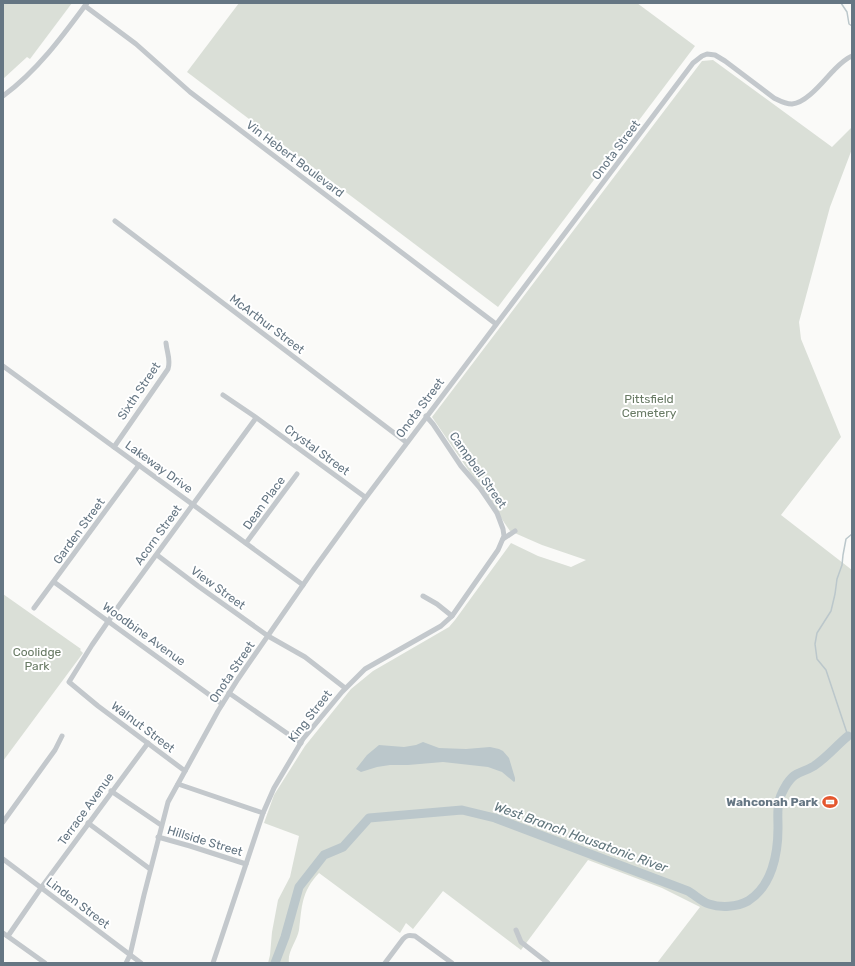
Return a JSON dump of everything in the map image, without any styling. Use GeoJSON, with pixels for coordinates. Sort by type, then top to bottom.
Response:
{"type":"FeatureCollection","features":[{"type":"Feature","properties":{"kind":"street"},"geometry":{"type":"LineString","coordinates":[[3,96],[35,68],[86,5]]}},
{"type":"Feature","properties":{"kind":"street","name":"Vin Hebert Boulevard"},"geometry":{"type":"LineString","coordinates":[[86,5],[136,44],[190,92],[496,324]]}},
{"type":"Feature","properties":{"kind":"street","name":"Onota Street"},"geometry":{"type":"LineString","coordinates":[[126,963],[130,955],[150,869],[168,802],[222,704],[365,497],[697,59],[707,54],[715,55],[774,98],[782,102],[793,104],[810,95],[843,61],[852,56]]}},
{"type":"Feature","properties":{"kind":"street","name":"McArthur Street"},"geometry":{"type":"LineString","coordinates":[[115,221],[406,442]]}},
{"type":"Feature","properties":{"kind":"street","name":"Sixth Street"},"geometry":{"type":"LineString","coordinates":[[114,446],[168,369],[170,359],[166,343]]}},
{"type":"Feature","properties":{"kind":"street","name":"Lakeway Drive"},"geometry":{"type":"LineString","coordinates":[[3,366],[303,585]]}},
{"type":"Feature","properties":{"kind":"street","name":"Crystal Street"},"geometry":{"type":"LineString","coordinates":[[223,395],[365,497]]}},
{"type":"Feature","properties":{"kind":"street","name":"Campbell Street"},"geometry":{"type":"LineString","coordinates":[[426,416],[461,466],[480,488],[497,513],[503,529],[503,539]]}},
{"type":"Feature","properties":{"kind":"street","name":"Acorn Street"},"geometry":{"type":"LineString","coordinates":[[91,646],[256,418]]}},
{"type":"Feature","properties":{"kind":"street","name":"Garden Street"},"geometry":{"type":"LineString","coordinates":[[34,608],[139,465]]}},
{"type":"Feature","properties":{"kind":"street","name":"Dean Place"},"geometry":{"type":"LineString","coordinates":[[246,543],[298,474]]}},
{"type":"Feature","properties":{"kind":"street"},"geometry":{"type":"LineString","coordinates":[[503,539],[515,531]]}},
{"type":"Feature","properties":{"kind":"street","name":"King Street"},"geometry":{"type":"LineString","coordinates":[[213,963],[263,813],[274,788],[301,743],[321,716],[364,669],[442,626],[452,616],[481,577],[503,539]]}},
{"type":"Feature","properties":{"kind":"street","name":"View Street"},"geometry":{"type":"LineString","coordinates":[[157,555],[268,636],[305,657],[345,688]]}},
{"type":"Feature","properties":{"kind":"street","name":"Woodbine Avenue"},"geometry":{"type":"LineString","coordinates":[[54,582],[222,704]]}},
{"type":"Feature","properties":{"kind":"street"},"geometry":{"type":"LineString","coordinates":[[423,596],[437,604],[452,616]]}},
{"type":"Feature","properties":{"kind":"street","name":"Walnut Street"},"geometry":{"type":"LineString","coordinates":[[91,646],[69,682],[185,771]]}},
{"type":"Feature","properties":{"kind":"street"},"geometry":{"type":"LineString","coordinates":[[229,693],[301,743]]}},
{"type":"Feature","properties":{"kind":"street"},"geometry":{"type":"LineString","coordinates":[[3,822],[55,750],[62,736]]}},
{"type":"Feature","properties":{"kind":"street","name":"Terrace Avenue"},"geometry":{"type":"LineString","coordinates":[[8,936],[111,791],[148,742]]}},
{"type":"Feature","properties":{"kind":"street"},"geometry":{"type":"LineString","coordinates":[[178,784],[263,813]]}},
{"type":"Feature","properties":{"kind":"street"},"geometry":{"type":"LineString","coordinates":[[111,791],[161,825]]}},
{"type":"Feature","properties":{"kind":"street"},"geometry":{"type":"LineString","coordinates":[[88,823],[150,869]]}},
{"type":"Feature","properties":{"kind":"street","name":"Hillside Street"},"geometry":{"type":"LineString","coordinates":[[158,837],[246,864]]}},
{"type":"Feature","properties":{"kind":"street","name":"Linden Street"},"geometry":{"type":"LineString","coordinates":[[3,859],[141,963]]}},
{"type":"Feature","properties":{"kind":"street"},"geometry":{"type":"LineString","coordinates":[[516,930],[521,942],[548,963]]}},
{"type":"Feature","properties":{"kind":"street"},"geometry":{"type":"LineString","coordinates":[[3,933],[45,963]]}},
{"type":"Feature","properties":{"kind":"street"},"geometry":{"type":"LineString","coordinates":[[385,963],[406,936],[410,935],[415,936],[452,963]]}},
{"type":"Feature","properties":{"kind":"green space"},"geometry":{"type":"Polygon","coordinates":[[[3,3],[72,3],[30,59],[27,57],[3,79],[3,3]]]}},
{"type":"Feature","properties":{"kind":"green space"},"geometry":{"type":"Polygon","coordinates":[[[239,3],[637,3],[695,46],[498,307],[187,72],[239,3]]]}},
{"type":"Feature","properties":{"kind":"green space","name":"Pittsfield Cemetery"},"geometry":{"type":"Polygon","coordinates":[[[713,60],[832,147],[852,127],[852,149],[830,207],[799,322],[801,339],[841,437],[781,515],[852,570],[852,963],[657,963],[700,907],[662,888],[588,860],[521,950],[443,891],[413,929],[406,923],[400,933],[319,873],[313,880],[303,900],[299,930],[289,955],[289,963],[268,963],[278,900],[290,877],[299,836],[264,823],[274,795],[305,746],[351,689],[373,671],[449,627],[511,543],[538,556],[571,567],[586,560],[542,545],[510,531],[432,417],[702,61],[713,60]]]}},
{"type":"Feature","properties":{"kind":"green space","name":"Coolidge Park"},"geometry":{"type":"Polygon","coordinates":[[[3,594],[81,649],[80,650],[83,653],[3,761],[3,594]]]}},
{"type":"Feature","properties":{"kind":"shaded area"},"geometry":{"type":"Polygon","coordinates":[[[423,742],[439,748],[466,749],[490,747],[499,749],[509,758],[515,781],[514,782],[502,772],[488,767],[443,762],[390,765],[361,772],[356,769],[367,755],[379,745],[404,747],[423,742]]]}},
{"type":"Feature","properties":{"kind":"waterway"},"geometry":{"type":"LineString","coordinates":[[841,3],[847,12],[849,24],[852,26]]}},
{"type":"Feature","properties":{"kind":"waterway"},"geometry":{"type":"LineString","coordinates":[[852,534],[846,539],[842,565],[837,579],[831,611],[817,633],[815,644],[817,659],[826,670],[848,736],[852,733]]}},
{"type":"Feature","properties":{"kind":"waterway","name":"West Branch Housatonic River"},"geometry":{"type":"LineString","coordinates":[[275,963],[285,937],[299,887],[324,855],[343,847],[369,818],[462,810],[495,818],[688,891],[706,903],[719,906],[739,905],[756,895],[763,887],[772,869],[777,848],[779,802],[785,787],[795,775],[814,766],[848,736]]}},
{"type":"Feature","properties":{"kind":"place","name":"Wahconah Park"},"geometry":{"type":"Point","coordinates":[830,802]}}]}
